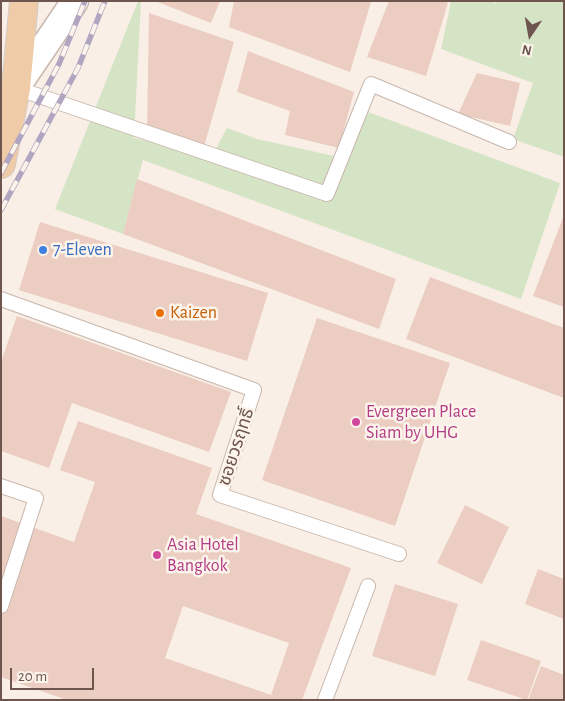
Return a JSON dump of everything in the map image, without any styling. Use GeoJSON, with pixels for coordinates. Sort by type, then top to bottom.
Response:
{"type":"FeatureCollection","features":[{"type":"Feature","properties":{"kind":"main road"},"geometry":{"type":"LineString","coordinates":[[1,28],[18,1]]}},
{"type":"Feature","properties":{"kind":"main road"},"geometry":{"type":"LineString","coordinates":[[1,164],[16,88],[24,1]]}},
{"type":"Feature","properties":{"kind":"street"},"geometry":{"type":"LineString","coordinates":[[16,88],[75,1]]}},
{"type":"Feature","properties":{"kind":"lane"},"geometry":{"type":"LineString","coordinates":[[16,88],[327,194],[371,84],[509,142]]}},
{"type":"Feature","properties":{"kind":"lane","name":"ซอยวรฤทธิ์"},"geometry":{"type":"LineString","coordinates":[[1,299],[254,390],[220,495],[399,554]]}},
{"type":"Feature","properties":{"kind":"lane"},"geometry":{"type":"LineString","coordinates":[[1,486],[36,498],[1,606]]}},
{"type":"Feature","properties":{"kind":"lane"},"geometry":{"type":"LineString","coordinates":[[325,700],[368,586]]}},
{"type":"Feature","properties":{"kind":"green space"},"geometry":{"type":"Polygon","coordinates":[[[138,1],[141,1],[134,138],[212,156],[227,128],[257,139],[343,158],[368,112],[560,183],[521,299],[143,160],[123,234],[55,209],[138,1]]]}},
{"type":"Feature","properties":{"kind":"green space"},"geometry":{"type":"Polygon","coordinates":[[[451,1],[492,1],[496,4],[497,1],[564,1],[564,157],[513,139],[533,83],[441,49],[451,1]]]}},
{"type":"Feature","properties":{"kind":"building"},"geometry":{"type":"Polygon","coordinates":[[[155,1],[220,1],[211,23],[155,1]]]}},
{"type":"Feature","properties":{"kind":"building"},"geometry":{"type":"Polygon","coordinates":[[[234,1],[371,2],[350,72],[229,27],[234,1]]]}},
{"type":"Feature","properties":{"kind":"building"},"geometry":{"type":"Polygon","coordinates":[[[389,1],[444,1],[448,3],[426,76],[367,57],[389,1]]]}},
{"type":"Feature","properties":{"kind":"building"},"geometry":{"type":"Polygon","coordinates":[[[149,13],[234,42],[203,150],[147,134],[149,13]]]}},
{"type":"Feature","properties":{"kind":"building"},"geometry":{"type":"Polygon","coordinates":[[[248,51],[354,92],[339,148],[285,135],[290,111],[237,92],[248,51]]]}},
{"type":"Feature","properties":{"kind":"building"},"geometry":{"type":"Polygon","coordinates":[[[477,73],[520,83],[510,126],[458,114],[477,73]]]}},
{"type":"Feature","properties":{"kind":"building"},"geometry":{"type":"Polygon","coordinates":[[[137,179],[396,279],[379,329],[123,234],[137,179]]]}},
{"type":"Feature","properties":{"kind":"building"},"geometry":{"type":"Polygon","coordinates":[[[564,215],[564,307],[533,296],[564,215]]]}},
{"type":"Feature","properties":{"kind":"building"},"geometry":{"type":"Polygon","coordinates":[[[40,222],[268,293],[247,361],[19,290],[40,222]]]}},
{"type":"Feature","properties":{"kind":"building"},"geometry":{"type":"Polygon","coordinates":[[[430,277],[564,328],[564,398],[406,339],[430,277]]]}},
{"type":"Feature","properties":{"kind":"building"},"geometry":{"type":"Polygon","coordinates":[[[17,316],[231,392],[209,452],[72,403],[49,468],[1,451],[1,362],[17,316]]]}},
{"type":"Feature","properties":{"kind":"building","name":"Evergreen Place Siam by UHG"},"geometry":{"type":"Polygon","coordinates":[[[317,318],[450,363],[395,526],[262,480],[317,318]]]}},
{"type":"Feature","properties":{"kind":"building","name":"Asia Hotel Bangkok"},"geometry":{"type":"Polygon","coordinates":[[[78,421],[212,468],[196,514],[351,568],[302,700],[67,700],[1,677],[1,516],[74,542],[95,482],[60,470],[78,421]],[[183,606],[165,658],[271,695],[289,643],[183,606]]]}},
{"type":"Feature","properties":{"kind":"building"},"geometry":{"type":"Polygon","coordinates":[[[465,505],[509,527],[482,584],[437,563],[465,505]]]}},
{"type":"Feature","properties":{"kind":"building"},"geometry":{"type":"Polygon","coordinates":[[[538,569],[564,579],[564,619],[525,604],[538,569]]]}},
{"type":"Feature","properties":{"kind":"building"},"geometry":{"type":"Polygon","coordinates":[[[395,584],[458,604],[435,676],[372,656],[395,584]]]}},
{"type":"Feature","properties":{"kind":"building"},"geometry":{"type":"Polygon","coordinates":[[[481,640],[541,661],[527,700],[467,680],[481,640]]]}},
{"type":"Feature","properties":{"kind":"building"},"geometry":{"type":"Polygon","coordinates":[[[541,666],[564,675],[564,700],[528,700],[541,666]]]}},
{"type":"Feature","properties":{"kind":"railway"},"geometry":{"type":"LineString","coordinates":[[1,173],[59,64],[85,1]]}},
{"type":"Feature","properties":{"kind":"railway"},"geometry":{"type":"LineString","coordinates":[[1,210],[78,68],[105,1]]}},
{"type":"Feature","properties":{"kind":"place","name":"7-Eleven"},"geometry":{"type":"Point","coordinates":[43,250]}},
{"type":"Feature","properties":{"kind":"place","name":"Kaizen"},"geometry":{"type":"Point","coordinates":[160,313]}},
{"type":"Feature","properties":{"kind":"place","name":"Evergreen Place Siam by UHG"},"geometry":{"type":"Point","coordinates":[356,422]}},
{"type":"Feature","properties":{"kind":"place","name":"Asia Hotel Bangkok"},"geometry":{"type":"Point","coordinates":[157,555]}}]}
